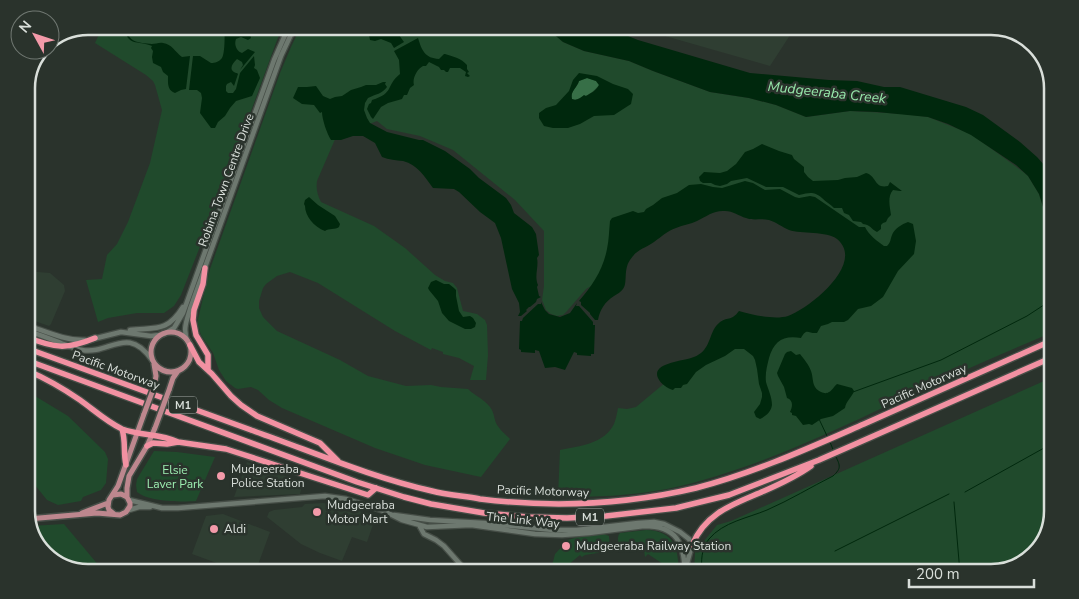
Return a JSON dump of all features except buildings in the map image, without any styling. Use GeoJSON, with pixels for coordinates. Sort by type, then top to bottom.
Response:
{"type":"FeatureCollection","features":[{"type":"Feature","properties":{"kind":"highway"},"geometry":{"type":"LineString","coordinates":[[205,268],[203,284],[194,310],[193,320],[196,335],[208,355],[208,370]]}},
{"type":"Feature","properties":{"kind":"highway"},"geometry":{"type":"LineString","coordinates":[[35,340],[53,346],[71,346],[95,338]]}},
{"type":"Feature","properties":{"kind":"highway","name":"M1"},"geometry":{"type":"LineString","coordinates":[[189,344],[196,358],[230,396],[247,410],[320,443],[340,462]]}},
{"type":"Feature","properties":{"kind":"highway","name":"Pacific Motorway"},"geometry":{"type":"LineString","coordinates":[[35,351],[408,485],[434,492],[518,503],[570,504],[637,500],[699,487],[767,465],[1044,344]]}},
{"type":"Feature","properties":{"kind":"highway","name":"Pacific Motorway"},"geometry":{"type":"LineString","coordinates":[[35,363],[376,488],[431,504],[484,513],[538,518],[606,516],[676,508],[729,495],[819,460],[1044,361]]}},
{"type":"Feature","properties":{"kind":"highway","name":"M1"},"geometry":{"type":"LineString","coordinates":[[35,375],[79,399],[122,429],[171,438],[178,442]]}},
{"type":"Feature","properties":{"kind":"highway"},"geometry":{"type":"LineString","coordinates":[[122,429],[125,438],[126,465]]}},
{"type":"Feature","properties":{"kind":"highway","name":"M1"},"geometry":{"type":"LineString","coordinates":[[147,446],[153,443],[167,444],[178,442],[216,446],[368,495],[376,488]]}},
{"type":"Feature","properties":{"kind":"highway"},"geometry":{"type":"LineString","coordinates":[[692,545],[704,526],[718,513],[733,504],[786,481],[819,460]]}},
{"type":"Feature","properties":{"kind":"main road","name":"Robina Town Centre Drive"},"geometry":{"type":"LineString","coordinates":[[162,334],[172,329],[182,315],[262,102],[285,35]]}},
{"type":"Feature","properties":{"kind":"main road","name":"Robina Town Centre Drive"},"geometry":{"type":"LineString","coordinates":[[271,77],[290,35]]}},
{"type":"Feature","properties":{"kind":"main road","name":"Robina Town Centre Drive"},"geometry":{"type":"LineString","coordinates":[[189,344],[185,336],[185,326],[262,102]]}},
{"type":"Feature","properties":{"kind":"main road"},"geometry":{"type":"LineString","coordinates":[[35,328],[76,340],[85,340],[132,330],[154,329],[166,325],[176,317],[190,295]]}},
{"type":"Feature","properties":{"kind":"main road"},"geometry":{"type":"LineString","coordinates":[[121,332],[151,336],[172,332],[182,336],[189,344],[191,354],[184,367],[173,378],[152,435],[129,476],[127,488],[129,510]]}},
{"type":"Feature","properties":{"kind":"main road"},"geometry":{"type":"LineString","coordinates":[[35,333],[80,350],[89,351],[116,343],[126,343],[141,348],[157,367],[164,372],[179,371]]}},
{"type":"Feature","properties":{"kind":"main road"},"geometry":{"type":"LineString","coordinates":[[51,333],[55,341]]}},
{"type":"Feature","properties":{"kind":"main road"},"geometry":{"type":"LineString","coordinates":[[77,515],[108,503],[118,486],[154,387],[156,374],[150,354],[152,344],[162,334]]}},
{"type":"Feature","properties":{"kind":"main road"},"geometry":{"type":"LineString","coordinates":[[113,495],[121,494],[128,499],[156,507]]}},
{"type":"Feature","properties":{"kind":"main road"},"geometry":{"type":"LineString","coordinates":[[36,519],[97,513],[120,515],[139,507],[187,508],[326,496],[346,499],[420,525],[434,527],[449,524]]}},
{"type":"Feature","properties":{"kind":"main road"},"geometry":{"type":"LineString","coordinates":[[108,503],[110,510],[114,514]]}},
{"type":"Feature","properties":{"kind":"main road"},"geometry":{"type":"LineString","coordinates":[[393,515],[403,515],[449,524]]}},
{"type":"Feature","properties":{"kind":"main road"},"geometry":{"type":"LineString","coordinates":[[612,529],[645,522],[660,523],[680,532],[689,539],[692,545]]}},
{"type":"Feature","properties":{"kind":"main road","name":"The Link Way"},"geometry":{"type":"LineString","coordinates":[[449,524],[496,524],[553,533],[578,534],[612,529],[660,527],[677,539],[682,549],[684,564]]}},
{"type":"Feature","properties":{"kind":"main road"},"geometry":{"type":"LineString","coordinates":[[420,525],[424,534],[439,542],[461,564]]}},
{"type":"Feature","properties":{"kind":"main road","name":"The Link Way"},"geometry":{"type":"LineString","coordinates":[[687,564],[692,545]]}},
{"type":"Feature","properties":{"kind":"shaded area"},"geometry":{"type":"Polygon","coordinates":[[[662,35],[790,35],[770,66],[662,35]]]}},
{"type":"Feature","properties":{"kind":"shaded area"},"geometry":{"type":"Polygon","coordinates":[[[587,78],[596,81],[599,85],[585,96],[575,100],[572,99],[573,92],[579,81],[587,78]]]}},
{"type":"Feature","properties":{"kind":"shaded area"},"geometry":{"type":"Polygon","coordinates":[[[35,272],[50,273],[64,285],[65,291],[49,326],[35,321],[35,272]]]}},
{"type":"Feature","properties":{"kind":"shaded area"},"geometry":{"type":"Polygon","coordinates":[[[247,462],[303,482],[300,494],[234,497],[247,462]]]}},
{"type":"Feature","properties":{"kind":"shaded area"},"geometry":{"type":"Polygon","coordinates":[[[323,503],[348,507],[376,516],[367,542],[352,537],[342,561],[301,544],[267,517],[269,512],[274,510],[302,507],[305,504],[323,503]]]}},
{"type":"Feature","properties":{"kind":"shaded area"},"geometry":{"type":"Polygon","coordinates":[[[223,514],[270,532],[258,564],[219,564],[192,554],[206,516],[223,514]]]}},
{"type":"Feature","properties":{"kind":"green space"},"geometry":{"type":"Polygon","coordinates":[[[99,35],[279,35],[223,188],[181,295],[174,306],[164,313],[137,313],[108,318],[98,322],[86,280],[102,279],[107,255],[117,244],[128,222],[150,163],[162,110],[153,81],[95,43],[99,35]]]}},
{"type":"Feature","properties":{"kind":"green space"},"geometry":{"type":"Polygon","coordinates":[[[297,35],[555,35],[563,42],[584,51],[629,61],[710,92],[749,98],[776,105],[806,117],[850,111],[928,117],[971,134],[1028,176],[1039,194],[1044,210],[1044,336],[931,385],[824,435],[731,471],[667,489],[613,496],[558,497],[560,450],[591,443],[604,436],[614,424],[618,408],[636,407],[666,382],[848,292],[852,241],[707,199],[644,229],[612,274],[586,289],[563,315],[557,316],[546,310],[542,300],[544,286],[544,231],[515,200],[453,150],[420,136],[387,129],[377,121],[336,137],[317,181],[317,192],[321,202],[374,226],[405,248],[435,275],[453,283],[457,288],[463,311],[477,314],[485,320],[487,325],[488,355],[486,380],[470,380],[474,366],[459,358],[443,354],[443,352],[432,348],[431,350],[395,331],[318,283],[290,272],[277,276],[266,284],[259,301],[259,308],[263,317],[277,331],[340,360],[368,376],[406,386],[431,385],[468,389],[485,401],[492,411],[497,425],[510,439],[481,477],[425,465],[375,448],[282,408],[251,387],[235,388],[226,381],[219,370],[213,353],[201,335],[198,325],[210,269],[297,35]]]}},
{"type":"Feature","properties":{"kind":"green space"},"geometry":{"type":"Polygon","coordinates":[[[1044,381],[1044,518],[1039,534],[1031,546],[1014,559],[998,564],[694,564],[695,552],[717,525],[731,521],[1044,381]]]}},
{"type":"Feature","properties":{"kind":"green space"},"geometry":{"type":"Polygon","coordinates":[[[35,396],[68,416],[105,452],[108,459],[106,483],[101,490],[83,497],[81,501],[58,505],[47,500],[35,485],[35,396]]]}},
{"type":"Feature","properties":{"kind":"green space","name":"Elsie Laver Park"},"geometry":{"type":"Polygon","coordinates":[[[154,451],[215,457],[196,501],[157,500],[137,492],[137,479],[154,451]]]}},
{"type":"Feature","properties":{"kind":"green space"},"geometry":{"type":"Polygon","coordinates":[[[64,524],[97,564],[81,564],[65,559],[48,546],[40,534],[37,526],[64,524]]]}},
{"type":"Feature","properties":{"kind":"green space"},"geometry":{"type":"Polygon","coordinates":[[[646,530],[656,531],[669,537],[676,549],[678,564],[663,564],[648,554],[645,557],[643,544],[620,550],[618,539],[620,533],[646,530]]]}},
{"type":"Feature","properties":{"kind":"green space"},"geometry":{"type":"Polygon","coordinates":[[[604,534],[609,536],[610,551],[582,557],[580,555],[569,564],[552,564],[555,554],[568,540],[581,536],[604,534]]]}},
{"type":"Feature","properties":{"kind":"water"},"geometry":{"type":"Polygon","coordinates":[[[126,35],[129,35],[134,41],[147,44],[134,42],[126,35]]]}},
{"type":"Feature","properties":{"kind":"water"},"geometry":{"type":"Polygon","coordinates":[[[225,35],[250,35],[251,38],[248,40],[241,37],[236,39],[236,47],[242,53],[248,49],[255,52],[240,70],[243,65],[242,62],[237,59],[234,63],[231,69],[238,74],[234,86],[231,82],[227,84],[226,91],[233,93],[236,89],[240,73],[254,56],[254,68],[257,70],[260,78],[252,96],[236,101],[215,128],[211,128],[200,113],[201,93],[197,90],[189,90],[193,56],[200,56],[211,63],[217,62],[223,55],[225,35]]]}},
{"type":"Feature","properties":{"kind":"water"},"geometry":{"type":"Polygon","coordinates":[[[369,35],[399,35],[404,42],[394,48],[391,43],[381,39],[370,40],[369,35]]]}},
{"type":"Feature","properties":{"kind":"water","name":"Mudgeeraba Creek"},"geometry":{"type":"Polygon","coordinates":[[[555,35],[626,35],[750,73],[857,81],[884,87],[900,87],[966,107],[983,115],[1020,142],[1044,165],[1044,210],[1039,194],[1028,176],[1016,165],[971,135],[928,117],[850,111],[806,117],[776,105],[749,98],[710,92],[629,61],[584,51],[563,42],[555,35]]]}},
{"type":"Feature","properties":{"kind":"water"},"geometry":{"type":"Polygon","coordinates":[[[418,38],[427,55],[439,59],[445,54],[460,59],[467,65],[469,72],[467,73],[470,76],[465,76],[466,72],[460,68],[450,68],[446,72],[429,62],[417,72],[414,77],[414,85],[410,88],[407,95],[404,95],[402,99],[381,107],[373,119],[367,109],[369,104],[372,100],[384,95],[395,78],[400,74],[399,60],[394,51],[418,38]]]}},
{"type":"Feature","properties":{"kind":"water"},"geometry":{"type":"Polygon","coordinates":[[[147,44],[166,44],[182,57],[190,56],[186,89],[175,93],[171,90],[168,86],[168,76],[161,67],[153,63],[152,46],[147,44]]]}},
{"type":"Feature","properties":{"kind":"water"},"geometry":{"type":"Polygon","coordinates":[[[579,73],[597,76],[628,89],[633,94],[631,104],[614,115],[594,116],[568,128],[544,126],[539,118],[539,113],[546,108],[556,105],[569,91],[573,80],[579,73]],[[587,78],[579,81],[573,92],[572,99],[586,96],[593,92],[599,85],[596,81],[587,78]]]}},
{"type":"Feature","properties":{"kind":"water"},"geometry":{"type":"Polygon","coordinates":[[[386,82],[387,87],[381,93],[368,98],[365,103],[364,110],[370,123],[387,132],[423,140],[445,151],[506,198],[514,213],[532,227],[536,234],[539,255],[537,258],[536,278],[539,296],[541,297],[521,316],[518,316],[520,312],[519,303],[512,289],[501,238],[495,223],[454,189],[433,188],[413,165],[382,157],[375,143],[363,136],[331,140],[322,112],[320,113],[314,105],[302,104],[293,98],[298,87],[316,86],[323,96],[330,99],[342,96],[351,90],[366,85],[376,85],[386,82]]]}},
{"type":"Feature","properties":{"kind":"water"},"geometry":{"type":"Polygon","coordinates":[[[762,144],[792,155],[804,167],[804,172],[813,181],[838,180],[857,177],[866,173],[880,186],[888,186],[890,182],[902,191],[893,190],[891,193],[889,202],[891,215],[877,232],[861,222],[853,221],[849,215],[844,213],[842,208],[834,208],[814,193],[799,195],[783,187],[766,187],[747,178],[731,181],[720,186],[700,181],[699,177],[704,172],[720,173],[727,171],[736,164],[745,152],[762,144]]]}},
{"type":"Feature","properties":{"kind":"water"},"geometry":{"type":"Polygon","coordinates":[[[745,181],[765,190],[780,189],[799,198],[815,197],[859,227],[865,227],[884,246],[888,245],[896,229],[908,222],[913,224],[916,241],[914,254],[898,271],[883,297],[871,306],[858,309],[844,322],[832,322],[821,326],[817,333],[806,332],[801,338],[789,337],[777,343],[771,352],[766,373],[766,382],[771,396],[771,410],[760,419],[756,417],[754,412],[760,404],[762,397],[755,360],[744,349],[735,349],[706,365],[696,372],[687,384],[681,388],[673,390],[666,387],[659,380],[657,373],[663,366],[692,358],[701,353],[707,346],[716,326],[722,321],[734,317],[739,311],[764,316],[783,317],[809,304],[832,284],[845,260],[844,249],[833,236],[789,230],[769,220],[749,219],[731,212],[717,211],[695,222],[670,231],[635,254],[628,264],[624,286],[621,291],[606,303],[600,312],[598,320],[595,320],[579,301],[593,283],[603,264],[612,218],[633,211],[638,213],[644,212],[662,198],[677,193],[689,185],[701,184],[722,188],[745,181]]]}},
{"type":"Feature","properties":{"kind":"water"},"geometry":{"type":"Polygon","coordinates":[[[309,197],[335,216],[340,224],[339,227],[325,231],[314,224],[308,217],[304,204],[305,200],[309,197]]]}},
{"type":"Feature","properties":{"kind":"water"},"geometry":{"type":"Polygon","coordinates":[[[436,280],[449,284],[456,290],[459,311],[463,317],[470,316],[473,318],[476,323],[475,327],[465,329],[449,321],[442,313],[438,301],[428,288],[431,282],[436,280]]]}},
{"type":"Feature","properties":{"kind":"water"},"geometry":{"type":"Polygon","coordinates":[[[541,302],[549,314],[560,317],[570,313],[577,303],[576,306],[579,306],[593,322],[593,325],[595,325],[594,354],[591,354],[591,356],[577,355],[574,352],[565,370],[555,367],[545,368],[539,351],[535,350],[535,353],[521,352],[519,349],[520,321],[541,302]]]}},
{"type":"Feature","properties":{"kind":"water"},"geometry":{"type":"Polygon","coordinates":[[[791,351],[796,355],[800,354],[805,360],[811,371],[814,385],[821,392],[828,393],[837,384],[852,388],[854,391],[845,408],[833,416],[821,419],[812,425],[803,425],[796,416],[792,415],[790,412],[791,402],[787,398],[777,373],[785,354],[791,351]]]}},
{"type":"Feature","properties":{"kind":"waterway"},"geometry":{"type":"LineString","coordinates":[[853,392],[941,360],[1027,316],[1044,305]]}},
{"type":"Feature","properties":{"kind":"waterway"},"geometry":{"type":"LineString","coordinates":[[819,419],[828,438]]}},
{"type":"Feature","properties":{"kind":"waterway"},"geometry":{"type":"LineString","coordinates":[[830,442],[834,452]]}},
{"type":"Feature","properties":{"kind":"waterway"},"geometry":{"type":"LineString","coordinates":[[965,492],[1044,448]]}},
{"type":"Feature","properties":{"kind":"waterway"},"geometry":{"type":"LineString","coordinates":[[702,564],[706,543],[721,528],[776,506],[833,476],[838,471],[839,466],[835,455]]}},
{"type":"Feature","properties":{"kind":"waterway"},"geometry":{"type":"LineString","coordinates":[[835,551],[949,494]]}},
{"type":"Feature","properties":{"kind":"waterway"},"geometry":{"type":"LineString","coordinates":[[954,502],[959,564]]}},
{"type":"Feature","properties":{"kind":"place","name":"Mudgeeraba Police Station"},"geometry":{"type":"Point","coordinates":[221,476]}},
{"type":"Feature","properties":{"kind":"place","name":"Mudgeeraba Motor Mart"},"geometry":{"type":"Point","coordinates":[317,512]}},
{"type":"Feature","properties":{"kind":"place","name":"Aldi"},"geometry":{"type":"Point","coordinates":[214,529]}},
{"type":"Feature","properties":{"kind":"place","name":"Mudgeeraba Railway Station"},"geometry":{"type":"Point","coordinates":[566,546]}}]}
